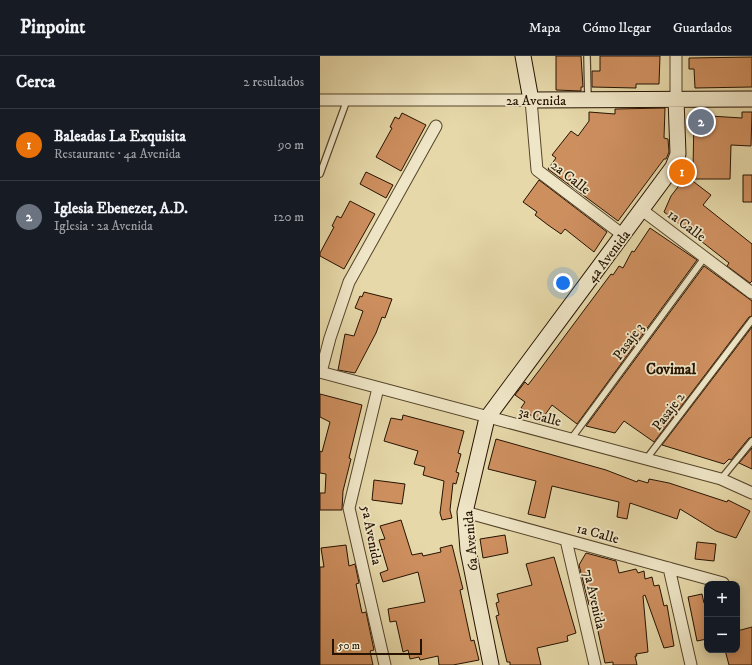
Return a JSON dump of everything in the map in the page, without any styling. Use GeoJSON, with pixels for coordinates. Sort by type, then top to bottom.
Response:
{"type":"FeatureCollection","features":[{"type":"Feature","properties":{"kind":"street"},"geometry":{"type":"LineString","coordinates":[[524,56],[531,100]]}},
{"type":"Feature","properties":{"kind":"street"},"geometry":{"type":"LineString","coordinates":[[676,56],[676,99]]}},
{"type":"Feature","properties":{"kind":"street","name":"4a Avenida"},"geometry":{"type":"LineString","coordinates":[[487,418],[671,170],[677,158],[676,99]]}},
{"type":"Feature","properties":{"kind":"street","name":"2a Avenida"},"geometry":{"type":"LineString","coordinates":[[320,100],[752,99]]}},
{"type":"Feature","properties":{"kind":"street","name":"2a Calle"},"geometry":{"type":"LineString","coordinates":[[531,100],[537,170],[623,235]]}},
{"type":"Feature","properties":{"kind":"street"},"geometry":{"type":"LineString","coordinates":[[320,372],[349,282],[436,126]]}},
{"type":"Feature","properties":{"kind":"street","name":"1a Calle"},"geometry":{"type":"LineString","coordinates":[[642,210],[752,293]]}},
{"type":"Feature","properties":{"kind":"street","name":"3a Calle"},"geometry":{"type":"LineString","coordinates":[[320,372],[487,418],[647,458],[721,479],[752,493]]}},
{"type":"Feature","properties":{"kind":"street","name":"5a Avenida"},"geometry":{"type":"LineString","coordinates":[[378,388],[349,508],[385,665]]}},
{"type":"Feature","properties":{"kind":"street","name":"6a Avenida"},"geometry":{"type":"LineString","coordinates":[[487,418],[465,512],[468,550],[491,665]]}},
{"type":"Feature","properties":{"kind":"street","name":"1a Calle"},"geometry":{"type":"LineString","coordinates":[[465,512],[716,581]]}},
{"type":"Feature","properties":{"kind":"street","name":"7a Avenida"},"geometry":{"type":"LineString","coordinates":[[566,540],[595,665]]}},
{"type":"Feature","properties":{"kind":"street"},"geometry":{"type":"LineString","coordinates":[[669,568],[691,665]]}},
{"type":"Feature","properties":{"kind":"lane"},"geometry":{"type":"LineString","coordinates":[[587,56],[588,99]]}},
{"type":"Feature","properties":{"kind":"lane"},"geometry":{"type":"LineString","coordinates":[[320,174],[347,100]]}},
{"type":"Feature","properties":{"kind":"lane","name":"Pasaje 3"},"geometry":{"type":"LineString","coordinates":[[571,439],[705,257]]}},
{"type":"Feature","properties":{"kind":"lane","name":"Pasaje 2"},"geometry":{"type":"LineString","coordinates":[[647,458],[752,320]]}},
{"type":"Feature","properties":{"kind":"lane"},"geometry":{"type":"LineString","coordinates":[[721,479],[752,441]]}},
{"type":"Feature","properties":{"kind":"building"},"geometry":{"type":"Polygon","coordinates":[[[556,56],[581,56],[583,87],[581,87],[581,91],[556,90],[556,56]]]}},
{"type":"Feature","properties":{"kind":"building"},"geometry":{"type":"Polygon","coordinates":[[[600,56],[660,56],[659,84],[636,84],[636,88],[592,87],[592,71],[600,71],[600,56]]]}},
{"type":"Feature","properties":{"kind":"building"},"geometry":{"type":"Polygon","coordinates":[[[752,57],[752,87],[695,88],[694,69],[689,69],[689,58],[752,57]]]}},
{"type":"Feature","properties":{"kind":"building"},"geometry":{"type":"Polygon","coordinates":[[[665,108],[664,138],[668,139],[669,152],[666,159],[664,159],[618,221],[548,169],[556,158],[552,155],[571,131],[578,136],[589,121],[589,112],[615,114],[615,109],[665,108]]]}},
{"type":"Feature","properties":{"kind":"building"},"geometry":{"type":"Polygon","coordinates":[[[742,112],[752,112],[751,146],[731,145],[730,179],[690,179],[711,195],[703,205],[752,244],[752,281],[750,283],[727,266],[729,263],[664,212],[671,196],[684,179],[679,178],[684,167],[693,170],[694,115],[742,118],[742,112]]]}},
{"type":"Feature","properties":{"kind":"building"},"geometry":{"type":"Polygon","coordinates":[[[402,113],[426,125],[401,171],[376,157],[392,128],[390,127],[395,117],[399,119],[402,113]]]}},
{"type":"Feature","properties":{"kind":"building"},"geometry":{"type":"Polygon","coordinates":[[[366,172],[393,185],[386,198],[360,184],[366,172]]]}},
{"type":"Feature","properties":{"kind":"building"},"geometry":{"type":"Polygon","coordinates":[[[743,175],[752,175],[752,202],[743,202],[743,175]]]}},
{"type":"Feature","properties":{"kind":"building"},"geometry":{"type":"Polygon","coordinates":[[[539,180],[607,232],[594,252],[565,229],[561,234],[548,225],[535,215],[537,212],[523,202],[539,180]]]}},
{"type":"Feature","properties":{"kind":"building"},"geometry":{"type":"Polygon","coordinates":[[[350,201],[375,214],[344,269],[320,256],[320,253],[334,227],[332,226],[337,216],[341,218],[350,201]]]}},
{"type":"Feature","properties":{"kind":"building"},"geometry":{"type":"Polygon","coordinates":[[[650,228],[697,260],[577,424],[552,405],[540,422],[521,408],[525,402],[515,395],[525,382],[528,385],[611,274],[613,275],[619,266],[623,268],[632,251],[634,252],[650,228]]]}},
{"type":"Feature","properties":{"kind":"building"},"geometry":{"type":"Polygon","coordinates":[[[704,266],[752,301],[752,316],[749,317],[654,442],[624,421],[615,433],[586,426],[704,266]]]}},
{"type":"Feature","properties":{"kind":"building"},"geometry":{"type":"Polygon","coordinates":[[[364,292],[392,299],[385,318],[382,317],[376,333],[355,373],[338,370],[345,334],[354,336],[363,311],[355,308],[360,296],[362,297],[364,292]]]}},
{"type":"Feature","properties":{"kind":"building"},"geometry":{"type":"Polygon","coordinates":[[[752,327],[752,437],[749,438],[731,460],[729,459],[724,464],[662,445],[752,327]]]}},
{"type":"Feature","properties":{"kind":"building"},"geometry":{"type":"Polygon","coordinates":[[[320,394],[362,405],[349,458],[351,459],[343,491],[342,510],[320,510],[320,493],[325,493],[326,474],[320,473],[320,451],[322,452],[330,422],[320,417],[320,394]]]}},
{"type":"Feature","properties":{"kind":"building"},"geometry":{"type":"Polygon","coordinates":[[[403,415],[464,431],[458,453],[461,454],[456,472],[459,473],[456,484],[453,483],[450,510],[452,518],[442,520],[440,513],[444,481],[423,475],[425,467],[414,464],[418,451],[384,441],[391,418],[402,420],[403,415]]]}},
{"type":"Feature","properties":{"kind":"building"},"geometry":{"type":"Polygon","coordinates":[[[496,439],[606,470],[637,482],[638,480],[648,483],[649,479],[669,483],[727,502],[728,500],[750,511],[736,538],[716,531],[680,509],[677,519],[630,503],[627,519],[617,517],[619,502],[552,486],[545,518],[528,514],[536,481],[488,469],[496,439]]]}},
{"type":"Feature","properties":{"kind":"building"},"geometry":{"type":"Polygon","coordinates":[[[752,448],[752,469],[739,463],[752,448]]]}},
{"type":"Feature","properties":{"kind":"building"},"geometry":{"type":"Polygon","coordinates":[[[374,480],[405,484],[402,504],[372,500],[374,480]]]}},
{"type":"Feature","properties":{"kind":"building"},"geometry":{"type":"Polygon","coordinates":[[[401,520],[412,555],[422,553],[423,556],[441,552],[440,548],[452,545],[463,589],[460,590],[471,641],[474,640],[479,660],[453,665],[439,665],[438,656],[420,660],[419,657],[410,659],[408,650],[403,652],[396,621],[390,622],[388,609],[425,602],[418,572],[383,582],[380,573],[388,570],[379,540],[385,539],[380,526],[401,520]]]}},
{"type":"Feature","properties":{"kind":"building"},"geometry":{"type":"Polygon","coordinates":[[[505,535],[508,553],[483,558],[480,539],[505,535]]]}},
{"type":"Feature","properties":{"kind":"building"},"geometry":{"type":"Polygon","coordinates":[[[697,542],[716,544],[714,561],[695,559],[697,542]]]}},
{"type":"Feature","properties":{"kind":"building"},"geometry":{"type":"Polygon","coordinates":[[[346,545],[349,566],[355,564],[359,583],[356,584],[362,613],[366,612],[374,650],[370,651],[373,665],[320,665],[320,567],[324,567],[321,548],[346,545]]]}},
{"type":"Feature","properties":{"kind":"building"},"geometry":{"type":"Polygon","coordinates":[[[586,553],[616,561],[619,573],[636,569],[638,573],[644,571],[645,579],[652,577],[654,586],[659,585],[664,606],[667,605],[674,646],[664,648],[645,595],[643,596],[648,652],[636,654],[637,665],[613,665],[613,662],[605,663],[592,604],[589,605],[579,565],[586,553]]]}},
{"type":"Feature","properties":{"kind":"building"},"geometry":{"type":"Polygon","coordinates":[[[554,557],[576,633],[567,636],[568,641],[537,648],[541,665],[510,665],[510,662],[507,662],[496,616],[499,615],[496,603],[499,602],[497,594],[532,585],[526,564],[554,557]]]}},
{"type":"Feature","properties":{"kind":"building"},"geometry":{"type":"Polygon","coordinates":[[[702,594],[704,603],[704,640],[697,641],[688,597],[702,594]]]}},
{"type":"Feature","properties":{"kind":"building"},"geometry":{"type":"Polygon","coordinates":[[[752,627],[752,665],[729,665],[726,653],[740,653],[740,630],[752,627]]]}},
{"type":"Feature","properties":{"kind":"place","name":"Iglesia Ebenezer, A.D."},"geometry":{"type":"Point","coordinates":[701,122]}},
{"type":"Feature","properties":{"kind":"place","name":"Baleadas La Exquisita"},"geometry":{"type":"Point","coordinates":[682,172]}},
{"type":"Feature","properties":{"kind":"district","name":"Covimal"},"geometry":{"type":"Point","coordinates":[671,369]}}]}
